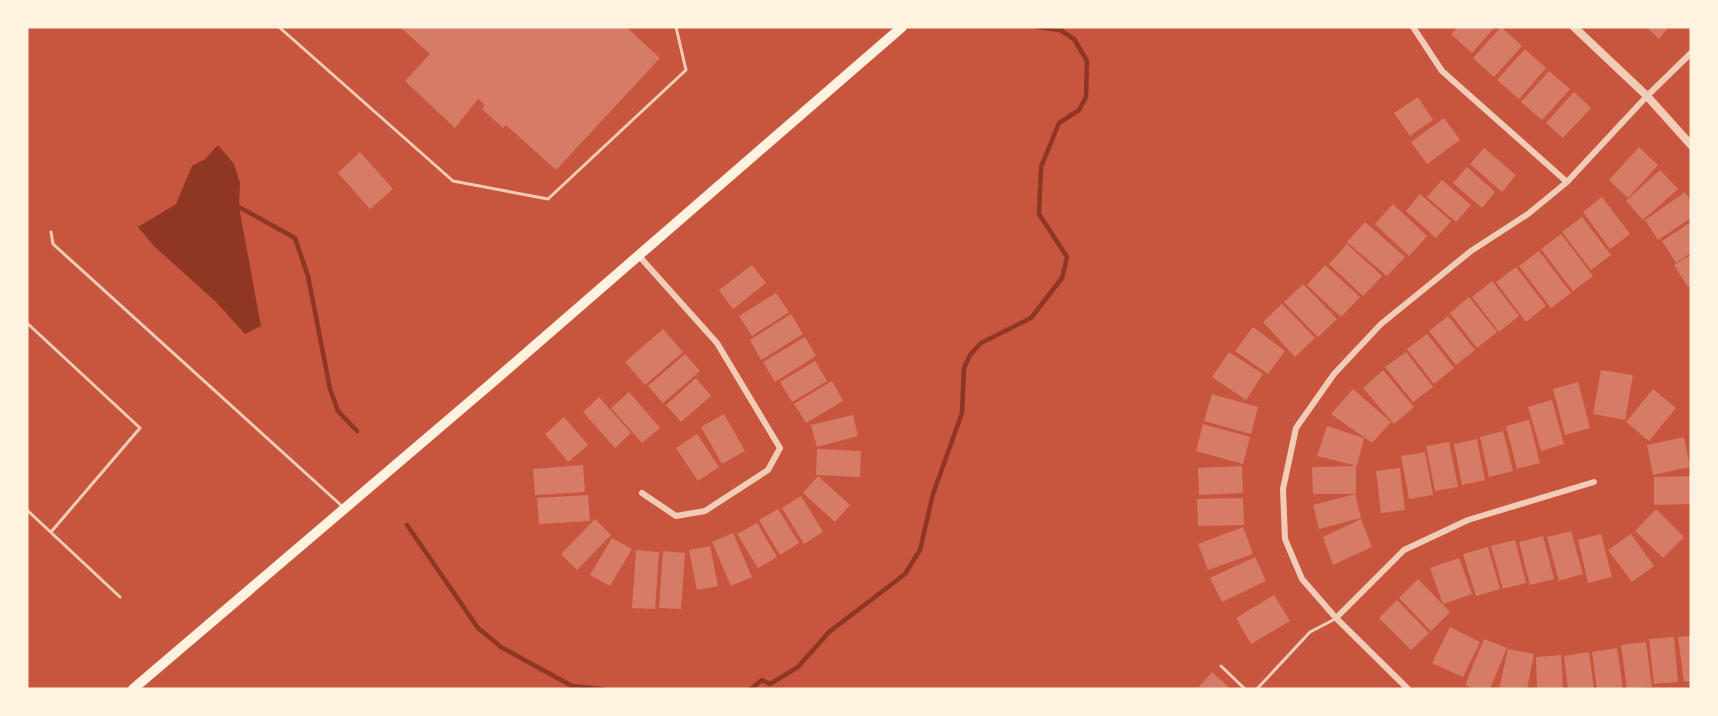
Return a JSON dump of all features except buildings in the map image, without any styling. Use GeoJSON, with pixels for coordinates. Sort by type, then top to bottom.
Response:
{"type":"FeatureCollection","features":[{"type":"Feature","properties":{"kind":"main road"},"geometry":{"type":"LineString","coordinates":[[133,689],[639,256],[902,27]]}},
{"type":"Feature","properties":{"kind":"street"},"geometry":{"type":"LineString","coordinates":[[1413,27],[1442,71],[1567,182]]}},
{"type":"Feature","properties":{"kind":"street"},"geometry":{"type":"LineString","coordinates":[[1574,27],[1647,96],[1691,145]]}},
{"type":"Feature","properties":{"kind":"street"},"geometry":{"type":"LineString","coordinates":[[1408,689],[1335,618],[1302,579],[1285,539],[1283,489],[1296,428],[1334,374],[1381,324],[1472,251],[1528,214],[1567,182],[1647,96],[1691,53]]}},
{"type":"Feature","properties":{"kind":"street"},"geometry":{"type":"LineString","coordinates":[[639,256],[717,343],[780,448],[768,470],[705,511],[676,516],[642,493]]}},
{"type":"Feature","properties":{"kind":"street"},"geometry":{"type":"LineString","coordinates":[[1335,618],[1404,550],[1468,520],[1594,482]]}},
{"type":"Feature","properties":{"kind":"lane"},"geometry":{"type":"LineString","coordinates":[[279,27],[453,181],[548,199],[686,70],[676,27]]}},
{"type":"Feature","properties":{"kind":"lane"},"geometry":{"type":"LineString","coordinates":[[51,232],[53,244],[344,508]]}},
{"type":"Feature","properties":{"kind":"lane"},"geometry":{"type":"LineString","coordinates":[[27,323],[140,428],[51,532]]}},
{"type":"Feature","properties":{"kind":"lane"},"geometry":{"type":"LineString","coordinates":[[27,510],[120,597]]}},
{"type":"Feature","properties":{"kind":"lane"},"geometry":{"type":"LineString","coordinates":[[1257,689],[1311,632],[1335,618]]}},
{"type":"Feature","properties":{"kind":"lane"},"geometry":{"type":"LineString","coordinates":[[1221,666],[1245,689]]}},
{"type":"Feature","properties":{"kind":"shaded area"},"geometry":{"type":"Polygon","coordinates":[[[218,145],[234,164],[240,183],[239,207],[261,326],[245,334],[216,302],[154,246],[138,227],[176,204],[192,166],[205,159],[218,145]]]}},
{"type":"Feature","properties":{"kind":"waterway"},"geometry":{"type":"LineString","coordinates":[[751,689],[762,680],[770,684],[798,667],[829,632],[905,574],[920,550],[933,494],[962,413],[964,368],[970,355],[981,343],[1031,318],[1062,278],[1067,257],[1039,214],[1041,167],[1059,123],[1079,110],[1086,97],[1087,61],[1074,39],[1060,30],[1037,27]]}},
{"type":"Feature","properties":{"kind":"waterway"},"geometry":{"type":"LineString","coordinates":[[239,207],[295,238],[308,276],[330,389],[338,411],[357,431]]}},
{"type":"Feature","properties":{"kind":"waterway"},"geometry":{"type":"LineString","coordinates":[[407,525],[478,628],[501,647],[572,686],[602,689]]}}]}
